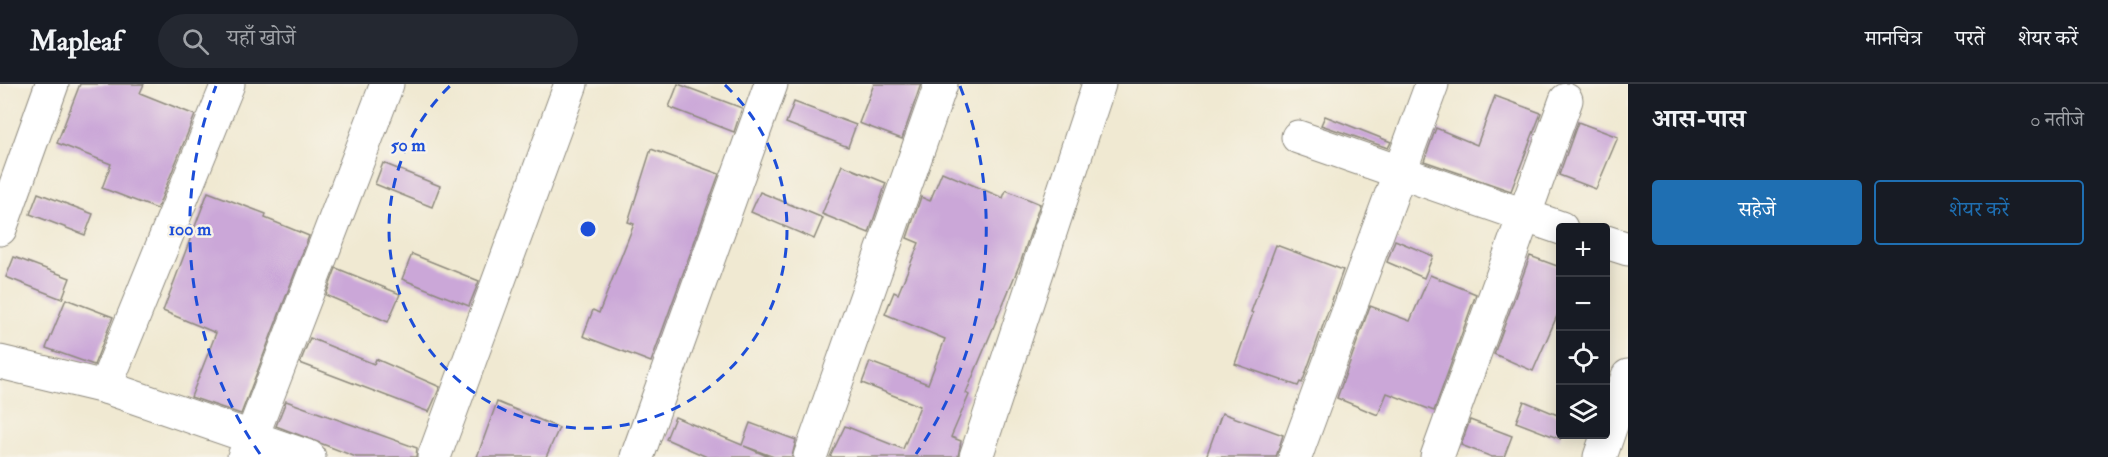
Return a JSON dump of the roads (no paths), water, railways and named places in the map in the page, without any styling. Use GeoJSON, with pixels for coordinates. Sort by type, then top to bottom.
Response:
{"type":"FeatureCollection","features":[{"type":"Feature","properties":{"kind":"street"},"geometry":{"type":"LineString","coordinates":[[0,229],[52,84]]}},
{"type":"Feature","properties":{"kind":"street"},"geometry":{"type":"LineString","coordinates":[[105,387],[228,84]]}},
{"type":"Feature","properties":{"kind":"street"},"geometry":{"type":"LineString","coordinates":[[248,447],[387,84]]}},
{"type":"Feature","properties":{"kind":"street"},"geometry":{"type":"LineString","coordinates":[[434,457],[571,84]]}},
{"type":"Feature","properties":{"kind":"street"},"geometry":{"type":"LineString","coordinates":[[637,457],[771,84]]}},
{"type":"Feature","properties":{"kind":"street"},"geometry":{"type":"LineString","coordinates":[[810,457],[941,84]]}},
{"type":"Feature","properties":{"kind":"street"},"geometry":{"type":"LineString","coordinates":[[976,457],[1099,84]]}},
{"type":"Feature","properties":{"kind":"street"},"geometry":{"type":"LineString","coordinates":[[1294,457],[1432,84]]}},
{"type":"Feature","properties":{"kind":"street"},"geometry":{"type":"LineString","coordinates":[[1437,457],[1566,100]]}},
{"type":"Feature","properties":{"kind":"street"},"geometry":{"type":"LineString","coordinates":[[1298,137],[1556,226]]}},
{"type":"Feature","properties":{"kind":"street"},"geometry":{"type":"LineString","coordinates":[[1610,244],[1628,249]]}},
{"type":"Feature","properties":{"kind":"street"},"geometry":{"type":"LineString","coordinates":[[0,362],[105,387],[248,447],[309,457]]}},
{"type":"Feature","properties":{"kind":"street"},"geometry":{"type":"LineString","coordinates":[[1600,457],[1628,376]]}}]}
